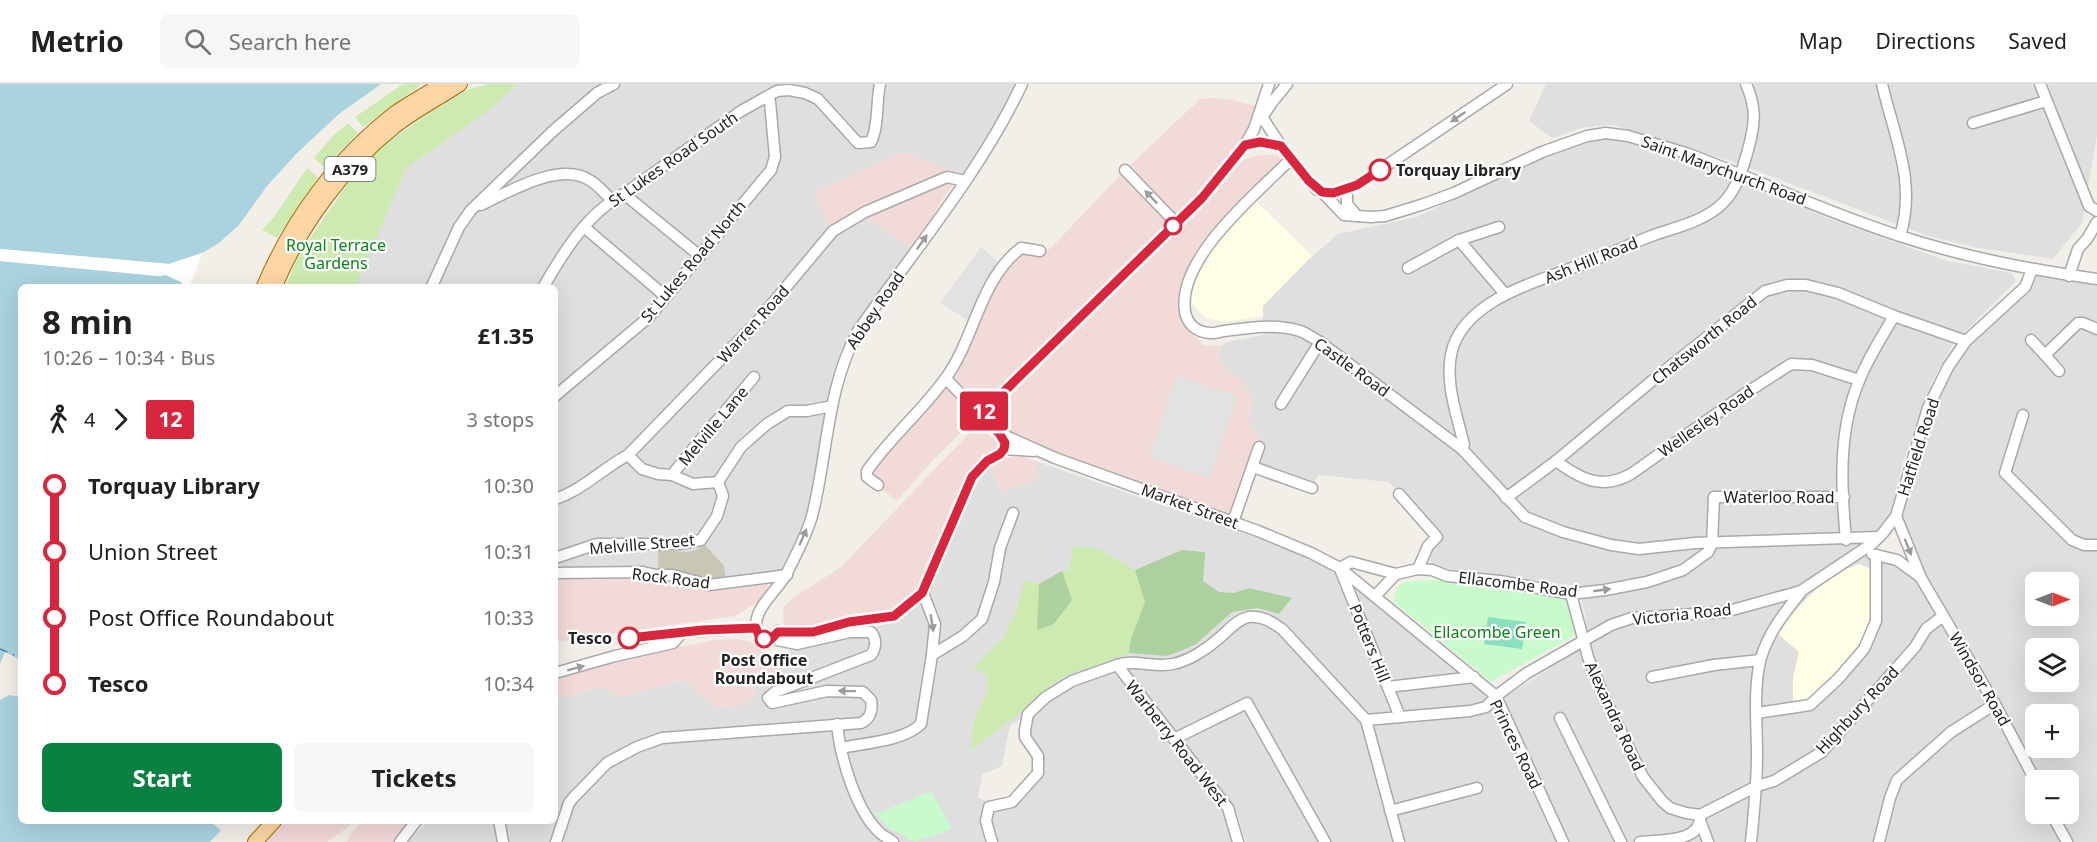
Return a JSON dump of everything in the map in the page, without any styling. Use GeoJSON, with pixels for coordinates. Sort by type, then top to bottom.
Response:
{"type":"FeatureCollection","features":[{"type":"Feature","properties":{"kind":"main road"},"geometry":{"type":"LineString","coordinates":[[265,284],[284,245],[336,169],[363,140],[396,112],[441,84]]}},
{"type":"Feature","properties":{"kind":"main road","name":"A379"},"geometry":{"type":"LineString","coordinates":[[276,284],[296,244],[320,207],[352,167],[394,127],[460,84]]}},
{"type":"Feature","properties":{"kind":"main road"},"geometry":{"type":"LineString","coordinates":[[255,842],[271,824]]}},
{"type":"Feature","properties":{"kind":"street"},"geometry":{"type":"LineString","coordinates":[[433,284],[459,228],[471,210],[562,123],[597,93],[614,84]]}},
{"type":"Feature","properties":{"kind":"street","name":"St Lukes Road South"},"geometry":{"type":"LineString","coordinates":[[545,284],[584,228],[612,200],[624,194],[741,111],[777,92],[789,90],[805,93],[818,99],[858,143],[871,142],[876,132],[875,118],[880,84]]}},
{"type":"Feature","properties":{"kind":"street","name":"Abbey Road"},"geometry":{"type":"LineString","coordinates":[[757,626],[761,608],[787,574],[813,515],[838,375],[846,352],[858,331],[965,181],[1010,111],[1022,84]]}},
{"type":"Feature","properties":{"kind":"street"},"geometry":{"type":"LineString","coordinates":[[1264,84],[1263,114],[1281,146],[1317,190],[1333,193],[1347,189],[1371,176],[1507,84]]}},
{"type":"Feature","properties":{"kind":"street"},"geometry":{"type":"LineString","coordinates":[[1263,114],[1269,84]]}},
{"type":"Feature","properties":{"kind":"street"},"geometry":{"type":"LineString","coordinates":[[980,415],[1202,198],[1245,145],[1263,114],[1287,84]]}},
{"type":"Feature","properties":{"kind":"street","name":"Ash Hill Road"},"geometry":{"type":"LineString","coordinates":[[1462,449],[1464,446],[1452,396],[1452,350],[1466,323],[1505,294],[1704,216],[1724,202],[1741,174],[1754,126],[1753,100],[1746,84]]}},
{"type":"Feature","properties":{"kind":"street"},"geometry":{"type":"LineString","coordinates":[[1882,84],[1907,181],[1906,217],[1900,236]]}},
{"type":"Feature","properties":{"kind":"street"},"geometry":{"type":"LineString","coordinates":[[2040,84],[2089,206],[2097,211]]}},
{"type":"Feature","properties":{"kind":"street","name":"St Lukes Road North"},"geometry":{"type":"LineString","coordinates":[[558,393],[649,317],[771,170],[775,157],[770,102],[767,98]]}},
{"type":"Feature","properties":{"kind":"street"},"geometry":{"type":"LineString","coordinates":[[1973,123],[2046,101]]}},
{"type":"Feature","properties":{"kind":"street","name":"Saint Marychurch Road"},"geometry":{"type":"LineString","coordinates":[[1358,216],[1385,216],[1420,205],[1454,193],[1542,152],[1587,136],[1606,133],[1654,142],[1900,236],[2032,270],[2097,279]]}},
{"type":"Feature","properties":{"kind":"street"},"geometry":{"type":"LineString","coordinates":[[1245,145],[1260,142],[1281,146]]}},
{"type":"Feature","properties":{"kind":"street","name":"Castle Road"},"geometry":{"type":"LineString","coordinates":[[1291,159],[1229,220],[1198,257],[1184,305],[1186,317],[1192,327],[1211,334],[1267,326],[1300,331],[1320,342],[1462,449],[1525,518],[1563,532],[1611,545],[1639,549],[1695,543],[1712,544]]}},
{"type":"Feature","properties":{"kind":"street"},"geometry":{"type":"LineString","coordinates":[[1125,170],[1176,223]]}},
{"type":"Feature","properties":{"kind":"street"},"geometry":{"type":"LineString","coordinates":[[471,210],[524,184],[552,175],[573,174],[591,181],[612,200]]}},
{"type":"Feature","properties":{"kind":"street","name":"Warren Road"},"geometry":{"type":"LineString","coordinates":[[558,498],[591,481],[628,454],[756,323],[833,231],[865,212],[947,177],[965,181]]}},
{"type":"Feature","properties":{"kind":"street"},"geometry":{"type":"LineString","coordinates":[[1347,189],[1347,204],[1358,216]]}},
{"type":"Feature","properties":{"kind":"street"},"geometry":{"type":"LineString","coordinates":[[1322,192],[1344,215],[1358,216]]}},
{"type":"Feature","properties":{"kind":"street"},"geometry":{"type":"LineString","coordinates":[[624,194],[700,256]]}},
{"type":"Feature","properties":{"kind":"street"},"geometry":{"type":"LineString","coordinates":[[2069,276],[2078,249],[2097,224]]}},
{"type":"Feature","properties":{"kind":"street"},"geometry":{"type":"LineString","coordinates":[[1408,268],[1459,240],[1499,227]]}},
{"type":"Feature","properties":{"kind":"street"},"geometry":{"type":"LineString","coordinates":[[584,228],[665,296]]}},
{"type":"Feature","properties":{"kind":"street"},"geometry":{"type":"LineString","coordinates":[[1459,240],[1505,294]]}},
{"type":"Feature","properties":{"kind":"street"},"geometry":{"type":"LineString","coordinates":[[878,485],[867,477],[867,471],[946,379],[986,295],[1009,258],[1021,248],[1040,251]]}},
{"type":"Feature","properties":{"kind":"street","name":"Hatfield Road"},"geometry":{"type":"LineString","coordinates":[[1896,516],[1928,408],[1948,367],[1966,341],[2025,287],[2032,270]]}},
{"type":"Feature","properties":{"kind":"street","name":"Chatsworth Road"},"geometry":{"type":"LineString","coordinates":[[1506,498],[1556,461],[1678,359],[1765,291],[1787,285],[1806,285],[1838,293],[1894,316],[1966,341]]}},
{"type":"Feature","properties":{"kind":"street"},"geometry":{"type":"LineString","coordinates":[[1846,540],[1845,433],[1859,380],[1894,316]]}},
{"type":"Feature","properties":{"kind":"street"},"geometry":{"type":"LineString","coordinates":[[2045,355],[2078,323],[2097,329]]}},
{"type":"Feature","properties":{"kind":"street"},"geometry":{"type":"LineString","coordinates":[[2031,340],[2059,371]]}},
{"type":"Feature","properties":{"kind":"street"},"geometry":{"type":"LineString","coordinates":[[1281,404],[1320,342]]}},
{"type":"Feature","properties":{"kind":"street","name":"Wellesley Road"},"geometry":{"type":"LineString","coordinates":[[1556,461],[1574,474],[1604,483],[1617,482],[1786,365],[1812,364],[1859,380]]}},
{"type":"Feature","properties":{"kind":"street","name":"Melville Lane"},"geometry":{"type":"LineString","coordinates":[[672,475],[700,439],[723,417],[754,377]]}},
{"type":"Feature","properties":{"kind":"street","name":"Market Street"},"geometry":{"type":"LineString","coordinates":[[946,379],[999,433],[1038,451],[1233,522],[1311,553],[1340,568]]}},
{"type":"Feature","properties":{"kind":"street"},"geometry":{"type":"LineString","coordinates":[[628,454],[642,469],[658,474],[672,475],[693,484],[718,482],[741,447],[767,424],[788,411],[807,411],[832,406]]}},
{"type":"Feature","properties":{"kind":"street"},"geometry":{"type":"LineString","coordinates":[[2023,415],[2005,473],[2072,540],[2084,545],[2097,545]]}},
{"type":"Feature","properties":{"kind":"street"},"geometry":{"type":"LineString","coordinates":[[558,672],[673,643],[683,632],[757,626],[757,633],[761,638],[776,634],[813,632],[849,622],[894,616],[922,593],[972,477],[987,461],[1004,449],[1005,443],[999,433]]}},
{"type":"Feature","properties":{"kind":"street"},"geometry":{"type":"LineString","coordinates":[[1233,522],[1259,447]]}},
{"type":"Feature","properties":{"kind":"street","name":"Market Street"},"geometry":{"type":"LineString","coordinates":[[1004,449],[1038,451]]}},
{"type":"Feature","properties":{"kind":"street"},"geometry":{"type":"LineString","coordinates":[[1253,467],[1312,488]]}},
{"type":"Feature","properties":{"kind":"street","name":"Melville Street"},"geometry":{"type":"LineString","coordinates":[[558,557],[597,544],[679,544],[701,540],[717,516],[723,496],[718,482]]}},
{"type":"Feature","properties":{"kind":"street"},"geometry":{"type":"LineString","coordinates":[[1399,494],[1437,537],[1428,546],[1418,569]]}},
{"type":"Feature","properties":{"kind":"street","name":"Waterloo Road"},"geometry":{"type":"LineString","coordinates":[[1712,544],[1714,497],[1844,497]]}},
{"type":"Feature","properties":{"kind":"street"},"geometry":{"type":"LineString","coordinates":[[932,655],[963,636],[982,619],[994,582],[1000,548],[1013,513]]}},
{"type":"Feature","properties":{"kind":"street","name":"Victoria Road"},"geometry":{"type":"LineString","coordinates":[[1366,720],[1470,711],[1486,707],[1496,696],[1527,673],[1582,640],[1611,625],[1632,618],[1725,612],[1801,591],[1879,537],[1896,516]]}},
{"type":"Feature","properties":{"kind":"street","name":"Windsor Road"},"geometry":{"type":"LineString","coordinates":[[1896,516],[1921,578],[1995,704],[2030,770]]}},
{"type":"Feature","properties":{"kind":"street"},"geometry":{"type":"LineString","coordinates":[[1712,544],[1879,537]]}},
{"type":"Feature","properties":{"kind":"street","name":"Ellacombe Road"},"geometry":{"type":"LineString","coordinates":[[1340,568],[1351,562],[1396,574],[1418,569],[1432,570],[1447,576],[1500,581],[1571,594],[1647,582],[1683,570],[1708,552],[1712,544]]}},
{"type":"Feature","properties":{"kind":"street","name":"Windsor Road"},"geometry":{"type":"LineString","coordinates":[[1862,550],[1898,560],[1921,578]]}},
{"type":"Feature","properties":{"kind":"street"},"geometry":{"type":"LineString","coordinates":[[1757,713],[1810,705],[1838,679],[1864,649],[1876,621],[1876,555]]}},
{"type":"Feature","properties":{"kind":"street","name":"Princes Road"},"geometry":{"type":"LineString","coordinates":[[1340,568],[1496,696],[1563,842]]}},
{"type":"Feature","properties":{"kind":"street","name":"Potters Hill"},"geometry":{"type":"LineString","coordinates":[[1340,568],[1400,717]]}},
{"type":"Feature","properties":{"kind":"street","name":"Rock Road"},"geometry":{"type":"LineString","coordinates":[[558,573],[643,572],[672,575],[709,585],[787,574]]}},
{"type":"Feature","properties":{"kind":"street"},"geometry":{"type":"LineString","coordinates":[[1375,596],[1396,574]]}},
{"type":"Feature","properties":{"kind":"street"},"geometry":{"type":"LineString","coordinates":[[1751,842],[1757,786],[1760,660],[1766,642],[1779,620],[1801,591]]}},
{"type":"Feature","properties":{"kind":"street"},"geometry":{"type":"LineString","coordinates":[[841,748],[905,734],[915,730],[921,724],[935,624],[922,593]]}},
{"type":"Feature","properties":{"kind":"street","name":"Alexandra Road"},"geometry":{"type":"LineString","coordinates":[[1571,594],[1582,640],[1602,692],[1643,777],[1670,808],[1701,819]]}},
{"type":"Feature","properties":{"kind":"street","name":"Highbury Road"},"geometry":{"type":"LineString","coordinates":[[1757,786],[1774,781],[1822,752],[1915,647],[1926,629],[1943,616]]}},
{"type":"Feature","properties":{"kind":"street","name":"Warberry Road West"},"geometry":{"type":"LineString","coordinates":[[1239,842],[1228,808],[1117,665],[1128,662],[1173,664],[1202,651],[1238,621],[1247,617],[1257,617],[1271,621],[1282,629],[1366,720]]}},
{"type":"Feature","properties":{"kind":"street"},"geometry":{"type":"LineString","coordinates":[[556,842],[569,803],[573,798],[607,763],[637,747],[662,738],[865,721],[871,709],[869,696],[863,692],[827,691],[772,703],[768,698],[770,695],[871,655],[875,648],[873,634],[868,631],[850,632],[797,644],[776,634]]}},
{"type":"Feature","properties":{"kind":"street"},"geometry":{"type":"LineString","coordinates":[[1653,677],[1714,665],[1760,660]]}},
{"type":"Feature","properties":{"kind":"street"},"geometry":{"type":"LineString","coordinates":[[992,842],[986,820],[989,807],[1012,802],[1038,773],[1038,756],[1025,737],[1024,730],[1028,714],[1046,698],[1072,681],[1117,665]]}},
{"type":"Feature","properties":{"kind":"street"},"geometry":{"type":"LineString","coordinates":[[1388,687],[1474,677]]}},
{"type":"Feature","properties":{"kind":"street"},"geometry":{"type":"LineString","coordinates":[[1174,739],[1247,703],[1325,842]]}},
{"type":"Feature","properties":{"kind":"street"},"geometry":{"type":"LineString","coordinates":[[1879,842],[1897,780],[1951,732],[1995,704]]}},
{"type":"Feature","properties":{"kind":"street"},"geometry":{"type":"LineString","coordinates":[[1560,718],[1621,842]]}},
{"type":"Feature","properties":{"kind":"street"},"geometry":{"type":"LineString","coordinates":[[1366,720],[1399,842]]}},
{"type":"Feature","properties":{"kind":"street"},"geometry":{"type":"LineString","coordinates":[[837,724],[849,779],[877,830],[892,842]]}},
{"type":"Feature","properties":{"kind":"street"},"geometry":{"type":"LineString","coordinates":[[1640,842],[1680,841],[1695,834],[1701,819],[1757,786]]}},
{"type":"Feature","properties":{"kind":"street"},"geometry":{"type":"LineString","coordinates":[[1390,811],[1477,788]]}},
{"type":"Feature","properties":{"kind":"street"},"geometry":{"type":"LineString","coordinates":[[1701,819],[1708,842]]}},
{"type":"Feature","properties":{"kind":"street"},"geometry":{"type":"LineString","coordinates":[[400,842],[414,824]]}},
{"type":"Feature","properties":{"kind":"street"},"geometry":{"type":"LineString","coordinates":[[500,824],[503,842]]}},
{"type":"Feature","properties":{"kind":"street"},"geometry":{"type":"LineString","coordinates":[[2057,824],[2067,842]]}},
{"type":"Feature","properties":{"kind":"shaded area"},"geometry":{"type":"Polygon","coordinates":[[[509,84],[1016,84],[1002,116],[962,175],[937,167],[868,219],[913,248],[882,289],[842,350],[828,394],[808,516],[782,571],[728,581],[705,579],[678,571],[558,571],[558,284],[357,284],[393,193],[411,156],[509,84]]]}},
{"type":"Feature","properties":{"kind":"shaded area"},"geometry":{"type":"Polygon","coordinates":[[[1546,84],[2097,84],[2097,135],[2082,223],[2053,259],[1974,247],[1928,236],[1733,162],[1613,125],[1585,127],[1552,138],[1529,121],[1546,84]]]}},
{"type":"Feature","properties":{"kind":"shaded area"},"geometry":{"type":"Polygon","coordinates":[[[1215,98],[1261,107],[1264,120],[1202,198],[931,462],[897,501],[867,477],[946,379],[986,295],[1021,248],[1040,251],[1050,249],[1125,170],[1200,99],[1215,98]]]}},
{"type":"Feature","properties":{"kind":"shaded area"},"geometry":{"type":"Polygon","coordinates":[[[1612,137],[1669,152],[1830,219],[1947,261],[2012,273],[2016,281],[1953,344],[1935,376],[1903,462],[1891,511],[1883,526],[1863,544],[1805,582],[1783,606],[1758,646],[1755,667],[1754,741],[1748,842],[1570,842],[1504,702],[1506,696],[1588,644],[1585,614],[1578,586],[1430,566],[1431,552],[1442,540],[1389,482],[1318,475],[1314,483],[1259,463],[1249,424],[1217,361],[1222,346],[1227,342],[1263,335],[1263,306],[1298,269],[1338,234],[1417,217],[1498,177],[1574,144],[1612,137]]]}},
{"type":"Feature","properties":{"kind":"shaded area"},"geometry":{"type":"Polygon","coordinates":[[[904,152],[962,175],[945,195],[913,248],[868,219],[831,228],[813,192],[904,152]]]}},
{"type":"Feature","properties":{"kind":"shaded area"},"geometry":{"type":"Polygon","coordinates":[[[1260,155],[1278,155],[1283,163],[1197,252],[1185,278],[1180,314],[1185,325],[1203,345],[1222,346],[1217,361],[1241,380],[1253,399],[1249,424],[1265,444],[1239,518],[1040,447],[1004,430],[989,417],[1202,208],[1243,160],[1260,155]]]}},
{"type":"Feature","properties":{"kind":"shaded area"},"geometry":{"type":"Polygon","coordinates":[[[1255,200],[1312,256],[1263,306],[1263,316],[1225,322],[1206,318],[1193,305],[1190,293],[1192,281],[1217,239],[1255,200]]]}},
{"type":"Feature","properties":{"kind":"shaded area"},"geometry":{"type":"Polygon","coordinates":[[[981,247],[1000,264],[971,322],[940,303],[981,247]]]}},
{"type":"Feature","properties":{"kind":"shaded area"},"geometry":{"type":"Polygon","coordinates":[[[2032,270],[2097,279],[2097,842],[1751,842],[1760,660],[1801,591],[1862,550],[1920,577],[1896,516],[1928,408],[1948,367],[2025,287],[2032,270]]]}},
{"type":"Feature","properties":{"kind":"shaded area"},"geometry":{"type":"Polygon","coordinates":[[[1176,376],[1237,396],[1209,478],[1149,457],[1176,376]]]}},
{"type":"Feature","properties":{"kind":"shaded area"},"geometry":{"type":"Polygon","coordinates":[[[978,424],[1000,445],[993,455],[986,459],[923,593],[894,616],[784,632],[783,607],[841,567],[978,424]]]}},
{"type":"Feature","properties":{"kind":"shaded area"},"geometry":{"type":"Polygon","coordinates":[[[1022,456],[1035,461],[1039,479],[1001,492],[989,464],[1003,458],[1022,456]]]}},
{"type":"Feature","properties":{"kind":"shaded area"},"geometry":{"type":"Polygon","coordinates":[[[1035,461],[1278,545],[1316,561],[1344,580],[1478,686],[1500,719],[1558,842],[1246,842],[1228,797],[1173,730],[1228,808],[1238,842],[408,842],[425,824],[558,824],[558,699],[600,686],[621,696],[685,680],[718,708],[754,696],[755,678],[792,663],[788,652],[790,649],[862,634],[905,614],[934,586],[977,478],[989,464],[1001,492],[1036,467],[1035,461]],[[1027,716],[1010,725],[1002,766],[982,774],[978,798],[985,800],[988,808],[1012,802],[1038,773],[1027,716]]]}},
{"type":"Feature","properties":{"kind":"shaded area"},"geometry":{"type":"Polygon","coordinates":[[[705,545],[724,566],[726,580],[705,579],[678,571],[658,571],[658,550],[688,552],[705,545]]]}},
{"type":"Feature","properties":{"kind":"shaded area"},"geometry":{"type":"Polygon","coordinates":[[[1859,564],[1869,568],[1874,566],[1872,610],[1866,634],[1850,660],[1807,702],[1793,703],[1793,678],[1799,652],[1778,634],[1786,620],[1816,589],[1844,570],[1859,564]]]}},
{"type":"Feature","properties":{"kind":"shaded area"},"geometry":{"type":"Polygon","coordinates":[[[586,575],[621,575],[675,579],[716,591],[768,581],[767,592],[758,602],[735,616],[558,642],[558,579],[586,575]]]}},
{"type":"Feature","properties":{"kind":"shaded area"},"geometry":{"type":"Polygon","coordinates":[[[737,639],[751,642],[767,656],[788,652],[792,665],[755,678],[754,696],[746,705],[718,708],[685,680],[621,697],[600,686],[558,699],[558,675],[628,657],[716,640],[737,639]]]}},
{"type":"Feature","properties":{"kind":"shaded area"},"geometry":{"type":"Polygon","coordinates":[[[284,824],[351,824],[327,842],[265,842],[284,824]]]}},
{"type":"Feature","properties":{"kind":"shaded area"},"geometry":{"type":"Polygon","coordinates":[[[360,824],[412,824],[398,842],[347,842],[351,833],[360,824]]]}},
{"type":"Feature","properties":{"kind":"green space"},"geometry":{"type":"Polygon","coordinates":[[[403,84],[422,84],[363,127],[355,117],[403,84]]]}},
{"type":"Feature","properties":{"kind":"green space","name":"Royal Terrace Gardens"},"geometry":{"type":"Polygon","coordinates":[[[489,84],[517,84],[489,110],[406,168],[357,284],[287,284],[298,256],[357,170],[385,144],[469,89],[489,84]]]}},
{"type":"Feature","properties":{"kind":"green space"},"geometry":{"type":"Polygon","coordinates":[[[348,123],[358,133],[325,168],[314,158],[348,123]]]}},
{"type":"Feature","properties":{"kind":"green space"},"geometry":{"type":"Polygon","coordinates":[[[307,168],[318,177],[277,238],[262,230],[274,217],[307,168]]]}},
{"type":"Feature","properties":{"kind":"green space"},"geometry":{"type":"Polygon","coordinates":[[[1073,546],[1099,549],[1135,570],[1145,602],[1131,639],[1129,653],[1063,677],[971,750],[974,720],[988,689],[985,674],[973,667],[1003,639],[1015,613],[1025,580],[1039,584],[1037,630],[1054,624],[1072,600],[1062,571],[1069,570],[1073,546]]]}},
{"type":"Feature","properties":{"kind":"green space"},"geometry":{"type":"Polygon","coordinates":[[[1182,550],[1205,552],[1203,581],[1219,592],[1234,593],[1249,588],[1292,598],[1279,614],[1257,608],[1232,612],[1196,644],[1167,656],[1129,653],[1131,639],[1145,602],[1135,570],[1182,550]]]}},
{"type":"Feature","properties":{"kind":"green space"},"geometry":{"type":"Polygon","coordinates":[[[1062,571],[1072,600],[1054,624],[1037,630],[1039,584],[1062,571]]]}},
{"type":"Feature","properties":{"kind":"green space","name":"Ellacombe Green"},"geometry":{"type":"Polygon","coordinates":[[[1442,580],[1570,599],[1579,633],[1491,682],[1393,601],[1398,586],[1408,581],[1442,580]]]}},
{"type":"Feature","properties":{"kind":"green space"},"geometry":{"type":"Polygon","coordinates":[[[1488,617],[1526,622],[1522,649],[1484,644],[1488,617]]]}},
{"type":"Feature","properties":{"kind":"green space"},"geometry":{"type":"Polygon","coordinates":[[[931,791],[952,829],[915,842],[888,827],[876,814],[931,791]]]}},
{"type":"Feature","properties":{"kind":"water"},"geometry":{"type":"Polygon","coordinates":[[[0,84],[381,84],[339,114],[297,153],[267,186],[239,225],[219,243],[202,253],[169,264],[0,249],[0,84]]]}},
{"type":"Feature","properties":{"kind":"water"},"geometry":{"type":"Polygon","coordinates":[[[0,261],[166,275],[182,284],[18,284],[18,658],[5,652],[0,664],[0,261]]]}},
{"type":"Feature","properties":{"kind":"water"},"geometry":{"type":"Polygon","coordinates":[[[9,695],[18,696],[18,824],[213,824],[221,830],[210,842],[0,842],[0,700],[9,695]]]}},
{"type":"Feature","properties":{"kind":"pier"},"geometry":{"type":"Polygon","coordinates":[[[0,249],[169,264],[202,253],[191,284],[182,284],[166,275],[0,261],[0,249]]]}},
{"type":"Feature","properties":{"kind":"ferry route"},"geometry":{"type":"LineString","coordinates":[[0,649],[14,655]]}},
{"type":"Feature","properties":{"kind":"bus line","name":"12"},"geometry":{"type":"LineString","coordinates":[[629,638],[703,630],[756,628],[761,638],[770,640],[778,632],[813,632],[849,622],[894,616],[922,593],[972,477],[987,461],[1004,449],[1005,443],[999,433],[980,415],[1202,198],[1245,145],[1260,142],[1281,146],[1317,190],[1322,192],[1333,193],[1347,189],[1380,170]]}},
{"type":"Feature","properties":{"kind":"place","name":"Torquay Library"},"geometry":{"type":"Point","coordinates":[1380,170]}},
{"type":"Feature","properties":{"kind":"place","name":"Tesco"},"geometry":{"type":"Point","coordinates":[629,638]}},
{"type":"Feature","properties":{"kind":"place","name":"Post Office Roundabout"},"geometry":{"type":"Point","coordinates":[764,639]}}]}
